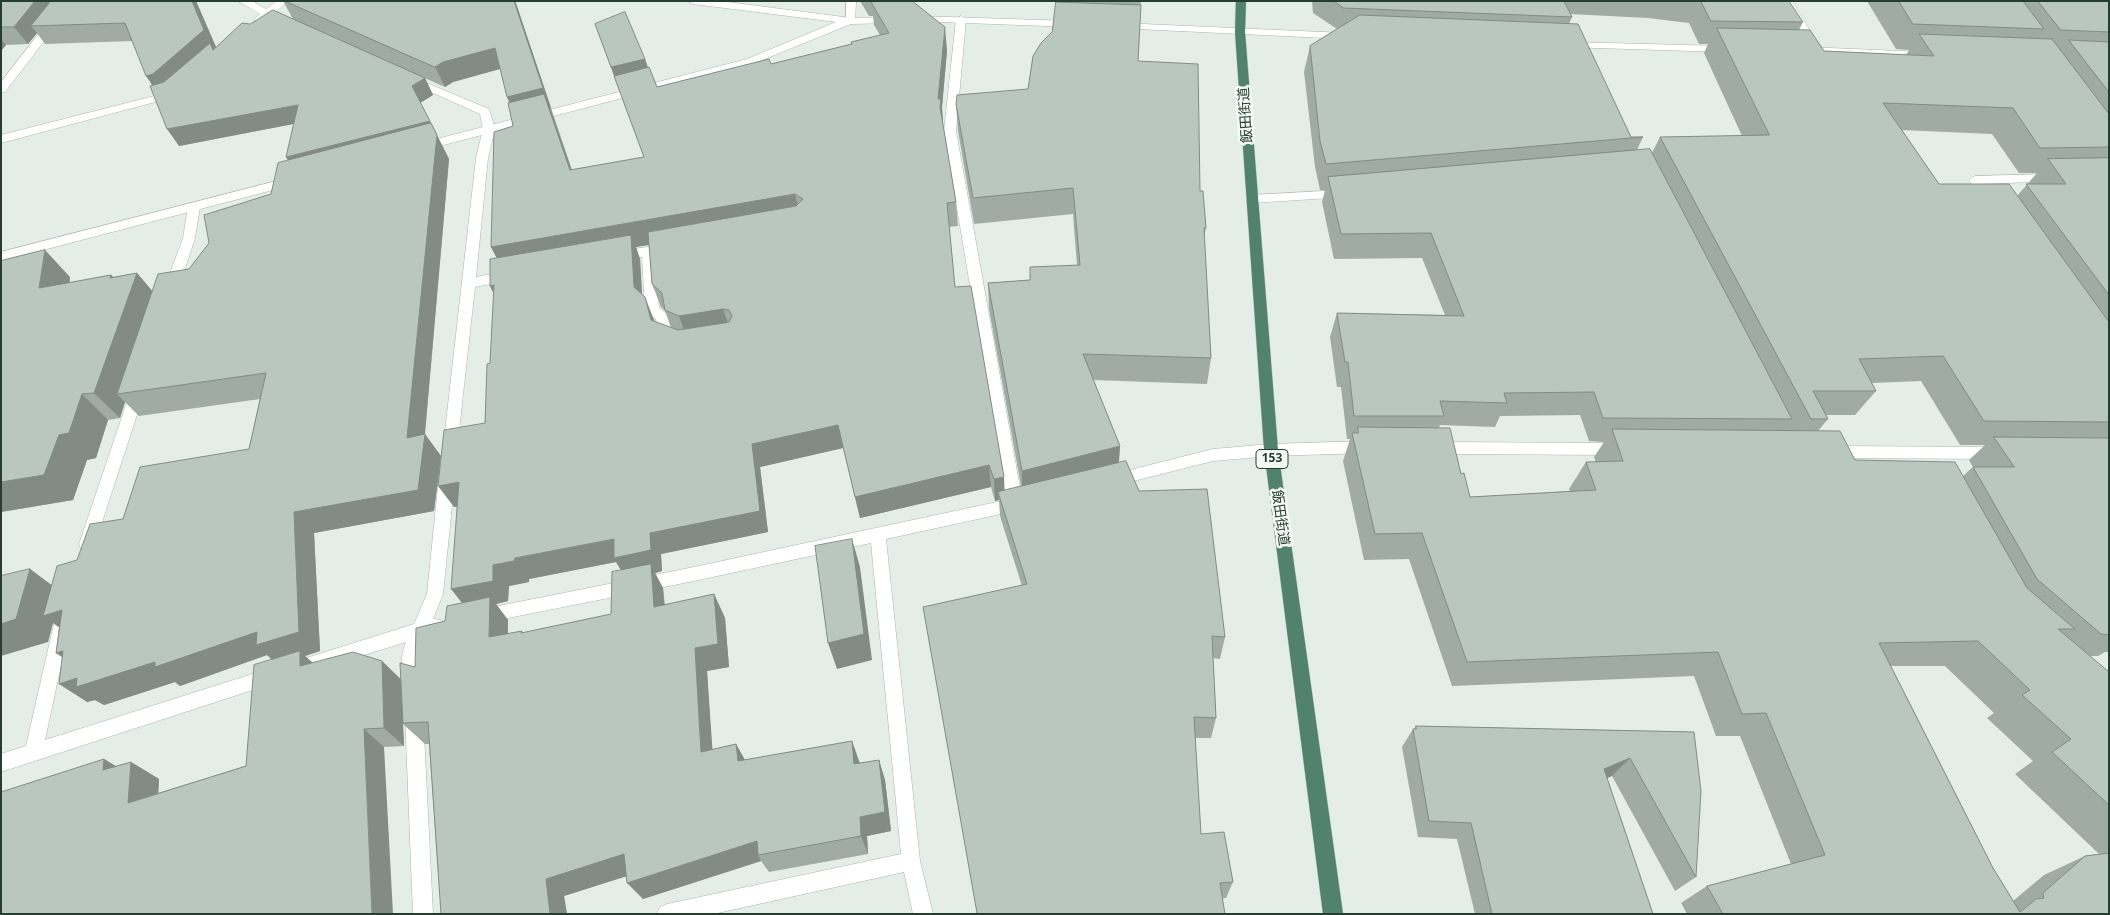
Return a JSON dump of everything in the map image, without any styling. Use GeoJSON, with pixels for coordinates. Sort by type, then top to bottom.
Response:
{"type":"FeatureCollection","features":[{"type":"Feature","properties":{"kind":"highway","name":"飯田街道"},"geometry":{"type":"LineString","coordinates":[[1241,1],[1240,32],[1271,450],[1333,914]]}},
{"type":"Feature","properties":{"kind":"street"},"geometry":{"type":"LineString","coordinates":[[1,90],[70,1]]}},
{"type":"Feature","properties":{"kind":"street"},"geometry":{"type":"LineString","coordinates":[[243,1],[265,14],[291,25]]}},
{"type":"Feature","properties":{"kind":"street"},"geometry":{"type":"LineString","coordinates":[[250,26],[284,1]]}},
{"type":"Feature","properties":{"kind":"street"},"geometry":{"type":"LineString","coordinates":[[693,1],[851,21],[961,19],[1077,24],[1069,9]]}},
{"type":"Feature","properties":{"kind":"street"},"geometry":{"type":"LineString","coordinates":[[851,1],[851,21]]}},
{"type":"Feature","properties":{"kind":"street"},"geometry":{"type":"LineString","coordinates":[[1787,1],[1817,51]]}},
{"type":"Feature","properties":{"kind":"street"},"geometry":{"type":"LineString","coordinates":[[961,19],[950,131],[1015,505]]}},
{"type":"Feature","properties":{"kind":"street"},"geometry":{"type":"LineString","coordinates":[[413,149],[751,61],[851,21]]}},
{"type":"Feature","properties":{"kind":"street"},"geometry":{"type":"LineString","coordinates":[[1111,26],[1355,36]]}},
{"type":"Feature","properties":{"kind":"street"},"geometry":{"type":"LineString","coordinates":[[1571,31],[1582,50]]}},
{"type":"Feature","properties":{"kind":"street"},"geometry":{"type":"LineString","coordinates":[[1560,45],[1582,50],[1738,49]]}},
{"type":"Feature","properties":{"kind":"street"},"geometry":{"type":"LineString","coordinates":[[1798,50],[1940,56]]}},
{"type":"Feature","properties":{"kind":"street"},"geometry":{"type":"LineString","coordinates":[[397,73],[485,112],[489,129],[482,158],[435,594],[422,628],[410,652],[423,914]]}},
{"type":"Feature","properties":{"kind":"street"},"geometry":{"type":"LineString","coordinates":[[1,139],[170,95],[185,82]]}},
{"type":"Feature","properties":{"kind":"street"},"geometry":{"type":"LineString","coordinates":[[1,257],[308,177]]}},
{"type":"Feature","properties":{"kind":"street"},"geometry":{"type":"LineString","coordinates":[[1998,211],[1975,180],[2061,178]]}},
{"type":"Feature","properties":{"kind":"street"},"geometry":{"type":"LineString","coordinates":[[1252,199],[1360,192]]}},
{"type":"Feature","properties":{"kind":"street"},"geometry":{"type":"LineString","coordinates":[[167,304],[189,238],[194,207]]}},
{"type":"Feature","properties":{"kind":"street"},"geometry":{"type":"LineString","coordinates":[[610,258],[676,246]]}},
{"type":"Feature","properties":{"kind":"street"},"geometry":{"type":"LineString","coordinates":[[648,252],[652,310],[662,317],[666,338],[686,346]]}},
{"type":"Feature","properties":{"kind":"street"},"geometry":{"type":"LineString","coordinates":[[468,284],[525,273]]}},
{"type":"Feature","properties":{"kind":"street"},"geometry":{"type":"LineString","coordinates":[[82,557],[142,379]]}},
{"type":"Feature","properties":{"kind":"street"},"geometry":{"type":"LineString","coordinates":[[1100,483],[1213,455],[1333,447],[1382,447]]}},
{"type":"Feature","properties":{"kind":"street"},"geometry":{"type":"LineString","coordinates":[[1422,447],[1638,449]]}},
{"type":"Feature","properties":{"kind":"street"},"geometry":{"type":"LineString","coordinates":[[1814,451],[2013,453]]}},
{"type":"Feature","properties":{"kind":"street"},"geometry":{"type":"LineString","coordinates":[[1917,453],[1927,470]]}},
{"type":"Feature","properties":{"kind":"street"},"geometry":{"type":"LineString","coordinates":[[470,619],[878,535],[1034,500]]}},
{"type":"Feature","properties":{"kind":"street"},"geometry":{"type":"LineString","coordinates":[[878,535],[911,861],[923,914]]}},
{"type":"Feature","properties":{"kind":"street"},"geometry":{"type":"LineString","coordinates":[[34,752],[64,614]]}},
{"type":"Feature","properties":{"kind":"street"},"geometry":{"type":"LineString","coordinates":[[1,763],[422,628],[451,622]]}},
{"type":"Feature","properties":{"kind":"street"},"geometry":{"type":"LineString","coordinates":[[667,914],[911,861]]}},
{"type":"Feature","properties":{"kind":"building"},"geometry":{"type":"Polygon","coordinates":[[[1,1],[35,1],[14,27],[1,27],[1,1]]]}},
{"type":"Feature","properties":{"kind":"building"},"geometry":{"type":"Polygon","coordinates":[[[51,1],[192,1],[204,30],[153,74],[146,76],[125,23],[31,26],[51,1]]]}},
{"type":"Feature","properties":{"kind":"building"},"geometry":{"type":"Polygon","coordinates":[[[285,1],[514,1],[543,88],[507,97],[495,48],[443,62],[435,67],[285,1]]]}},
{"type":"Feature","properties":{"kind":"building"},"geometry":{"type":"Polygon","coordinates":[[[912,1],[945,27],[938,99],[941,99],[940,107],[956,202],[947,203],[955,287],[971,286],[1004,477],[994,479],[989,465],[855,497],[838,425],[752,444],[760,511],[650,533],[651,550],[614,558],[614,539],[515,558],[514,561],[493,565],[493,581],[451,589],[459,482],[438,486],[444,430],[485,423],[487,364],[490,363],[494,285],[490,286],[490,259],[631,235],[634,287],[645,297],[651,320],[678,330],[724,323],[729,322],[732,316],[729,310],[723,309],[679,316],[665,310],[662,293],[652,284],[648,232],[796,206],[803,199],[795,194],[491,247],[494,132],[513,126],[508,103],[544,94],[570,170],[644,157],[614,76],[649,67],[657,87],[769,59],[771,64],[852,44],[851,42],[889,33],[871,2],[912,1]]]}},
{"type":"Feature","properties":{"kind":"building"},"geometry":{"type":"Polygon","coordinates":[[[1334,1],[1564,1],[1572,17],[1344,8],[1334,1]]]}},
{"type":"Feature","properties":{"kind":"building"},"geometry":{"type":"Polygon","coordinates":[[[1701,1],[1789,1],[1803,22],[1711,21],[1701,1]]]}},
{"type":"Feature","properties":{"kind":"building"},"geometry":{"type":"Polygon","coordinates":[[[1899,1],[2023,1],[2044,29],[1913,24],[1899,1]]]}},
{"type":"Feature","properties":{"kind":"building"},"geometry":{"type":"Polygon","coordinates":[[[2038,1],[2109,1],[2109,32],[2061,30],[2038,1]]]}},
{"type":"Feature","properties":{"kind":"building"},"geometry":{"type":"Polygon","coordinates":[[[1056,2],[1141,5],[1138,61],[1198,64],[1200,191],[1203,191],[1206,228],[1204,228],[1211,358],[1083,354],[1120,446],[1022,471],[988,283],[1030,280],[1030,267],[1080,265],[1073,188],[973,198],[956,104],[957,95],[1028,89],[1033,56],[1041,43],[1052,32],[1056,2]]]}},
{"type":"Feature","properties":{"kind":"building"},"geometry":{"type":"Polygon","coordinates":[[[273,10],[425,78],[412,86],[430,121],[286,157],[298,105],[167,129],[150,86],[164,82],[210,43],[213,50],[242,23],[250,24],[273,10]]]}},
{"type":"Feature","properties":{"kind":"building"},"geometry":{"type":"Polygon","coordinates":[[[625,12],[645,59],[611,67],[595,24],[625,12]]]}},
{"type":"Feature","properties":{"kind":"building"},"geometry":{"type":"Polygon","coordinates":[[[1360,15],[1578,24],[1631,137],[1643,137],[1326,164],[1320,141],[1310,46],[1360,15]]]}},
{"type":"Feature","properties":{"kind":"building"},"geometry":{"type":"Polygon","coordinates":[[[1717,28],[1810,30],[1824,51],[1934,56],[1919,34],[2052,39],[2109,114],[2109,147],[2040,148],[2013,108],[1883,103],[1939,184],[2009,184],[2109,322],[2109,422],[1984,421],[1943,356],[1859,359],[1876,391],[1813,391],[1828,419],[1811,419],[1660,137],[1769,135],[1717,28]]]}},
{"type":"Feature","properties":{"kind":"building"},"geometry":{"type":"Polygon","coordinates":[[[2069,40],[2109,42],[2109,92],[2069,40]]]}},
{"type":"Feature","properties":{"kind":"building"},"geometry":{"type":"Polygon","coordinates":[[[431,123],[437,135],[407,438],[425,434],[418,490],[294,512],[299,632],[256,645],[257,632],[155,667],[155,662],[76,687],[77,678],[59,684],[63,651],[56,653],[62,610],[43,616],[57,566],[77,560],[90,524],[123,519],[140,467],[249,449],[266,373],[117,394],[158,274],[189,269],[209,243],[204,215],[271,194],[278,163],[431,123]]]}},
{"type":"Feature","properties":{"kind":"building"},"geometry":{"type":"Polygon","coordinates":[[[1650,149],[1792,419],[1603,418],[1594,392],[1504,393],[1507,403],[1440,401],[1444,416],[1354,416],[1348,362],[1345,362],[1337,313],[1464,316],[1431,233],[1341,234],[1328,177],[1650,149]]]}},
{"type":"Feature","properties":{"kind":"building"},"geometry":{"type":"Polygon","coordinates":[[[2109,158],[2109,295],[2026,184],[2066,184],[2048,159],[2109,158]]]}},
{"type":"Feature","properties":{"kind":"building"},"geometry":{"type":"Polygon","coordinates":[[[45,250],[39,288],[111,275],[110,278],[137,273],[94,393],[82,394],[69,433],[59,435],[44,475],[1,482],[1,261],[45,250]]]}},
{"type":"Feature","properties":{"kind":"building"},"geometry":{"type":"Polygon","coordinates":[[[1358,427],[1450,428],[1461,474],[1464,473],[1470,497],[1596,490],[1586,462],[1623,461],[1612,429],[1840,431],[1855,460],[1955,462],[2027,588],[2075,629],[2058,629],[2109,672],[2109,805],[2052,752],[2071,739],[2022,695],[2030,690],[1978,641],[1879,643],[1993,868],[2020,912],[2036,899],[2044,898],[2043,893],[2085,856],[2109,853],[2109,914],[1723,914],[1707,886],[1825,855],[1766,713],[1742,714],[1718,652],[1467,662],[1422,533],[1375,534],[1352,433],[1358,433],[1358,427]]]}},
{"type":"Feature","properties":{"kind":"building"},"geometry":{"type":"Polygon","coordinates":[[[1994,437],[2109,438],[2109,635],[2101,634],[2037,579],[1973,467],[2014,467],[1994,437]]]}},
{"type":"Feature","properties":{"kind":"building"},"geometry":{"type":"Polygon","coordinates":[[[1126,461],[1139,491],[1207,489],[1225,637],[1212,636],[1216,718],[1194,717],[1201,834],[1224,832],[1233,882],[1220,883],[1225,914],[975,914],[977,913],[923,607],[1027,584],[998,492],[1126,461]]]}},
{"type":"Feature","properties":{"kind":"building"},"geometry":{"type":"Polygon","coordinates":[[[852,539],[864,634],[828,643],[815,546],[852,539]]]}},
{"type":"Feature","properties":{"kind":"building"},"geometry":{"type":"Polygon","coordinates":[[[651,564],[654,607],[714,594],[718,644],[695,648],[701,752],[736,744],[738,761],[852,741],[854,764],[879,760],[885,812],[860,817],[861,836],[758,855],[757,841],[627,883],[624,854],[546,879],[550,914],[441,914],[428,722],[403,723],[400,663],[415,667],[416,628],[445,621],[447,606],[490,597],[489,637],[522,631],[521,633],[611,614],[612,572],[651,564]]]}},
{"type":"Feature","properties":{"kind":"building"},"geometry":{"type":"Polygon","coordinates":[[[30,569],[16,619],[1,624],[1,576],[30,569]]]}},
{"type":"Feature","properties":{"kind":"building"},"geometry":{"type":"Polygon","coordinates":[[[300,651],[300,666],[353,652],[382,661],[384,728],[364,729],[372,914],[1,914],[1,792],[104,759],[103,770],[131,762],[128,803],[246,766],[254,665],[300,651]]]}},
{"type":"Feature","properties":{"kind":"building"},"geometry":{"type":"Polygon","coordinates":[[[1416,726],[1694,732],[1701,791],[1696,877],[1630,758],[1604,769],[1653,914],[1492,914],[1471,823],[1429,821],[1413,729],[1416,729],[1416,726]]]}}]}
